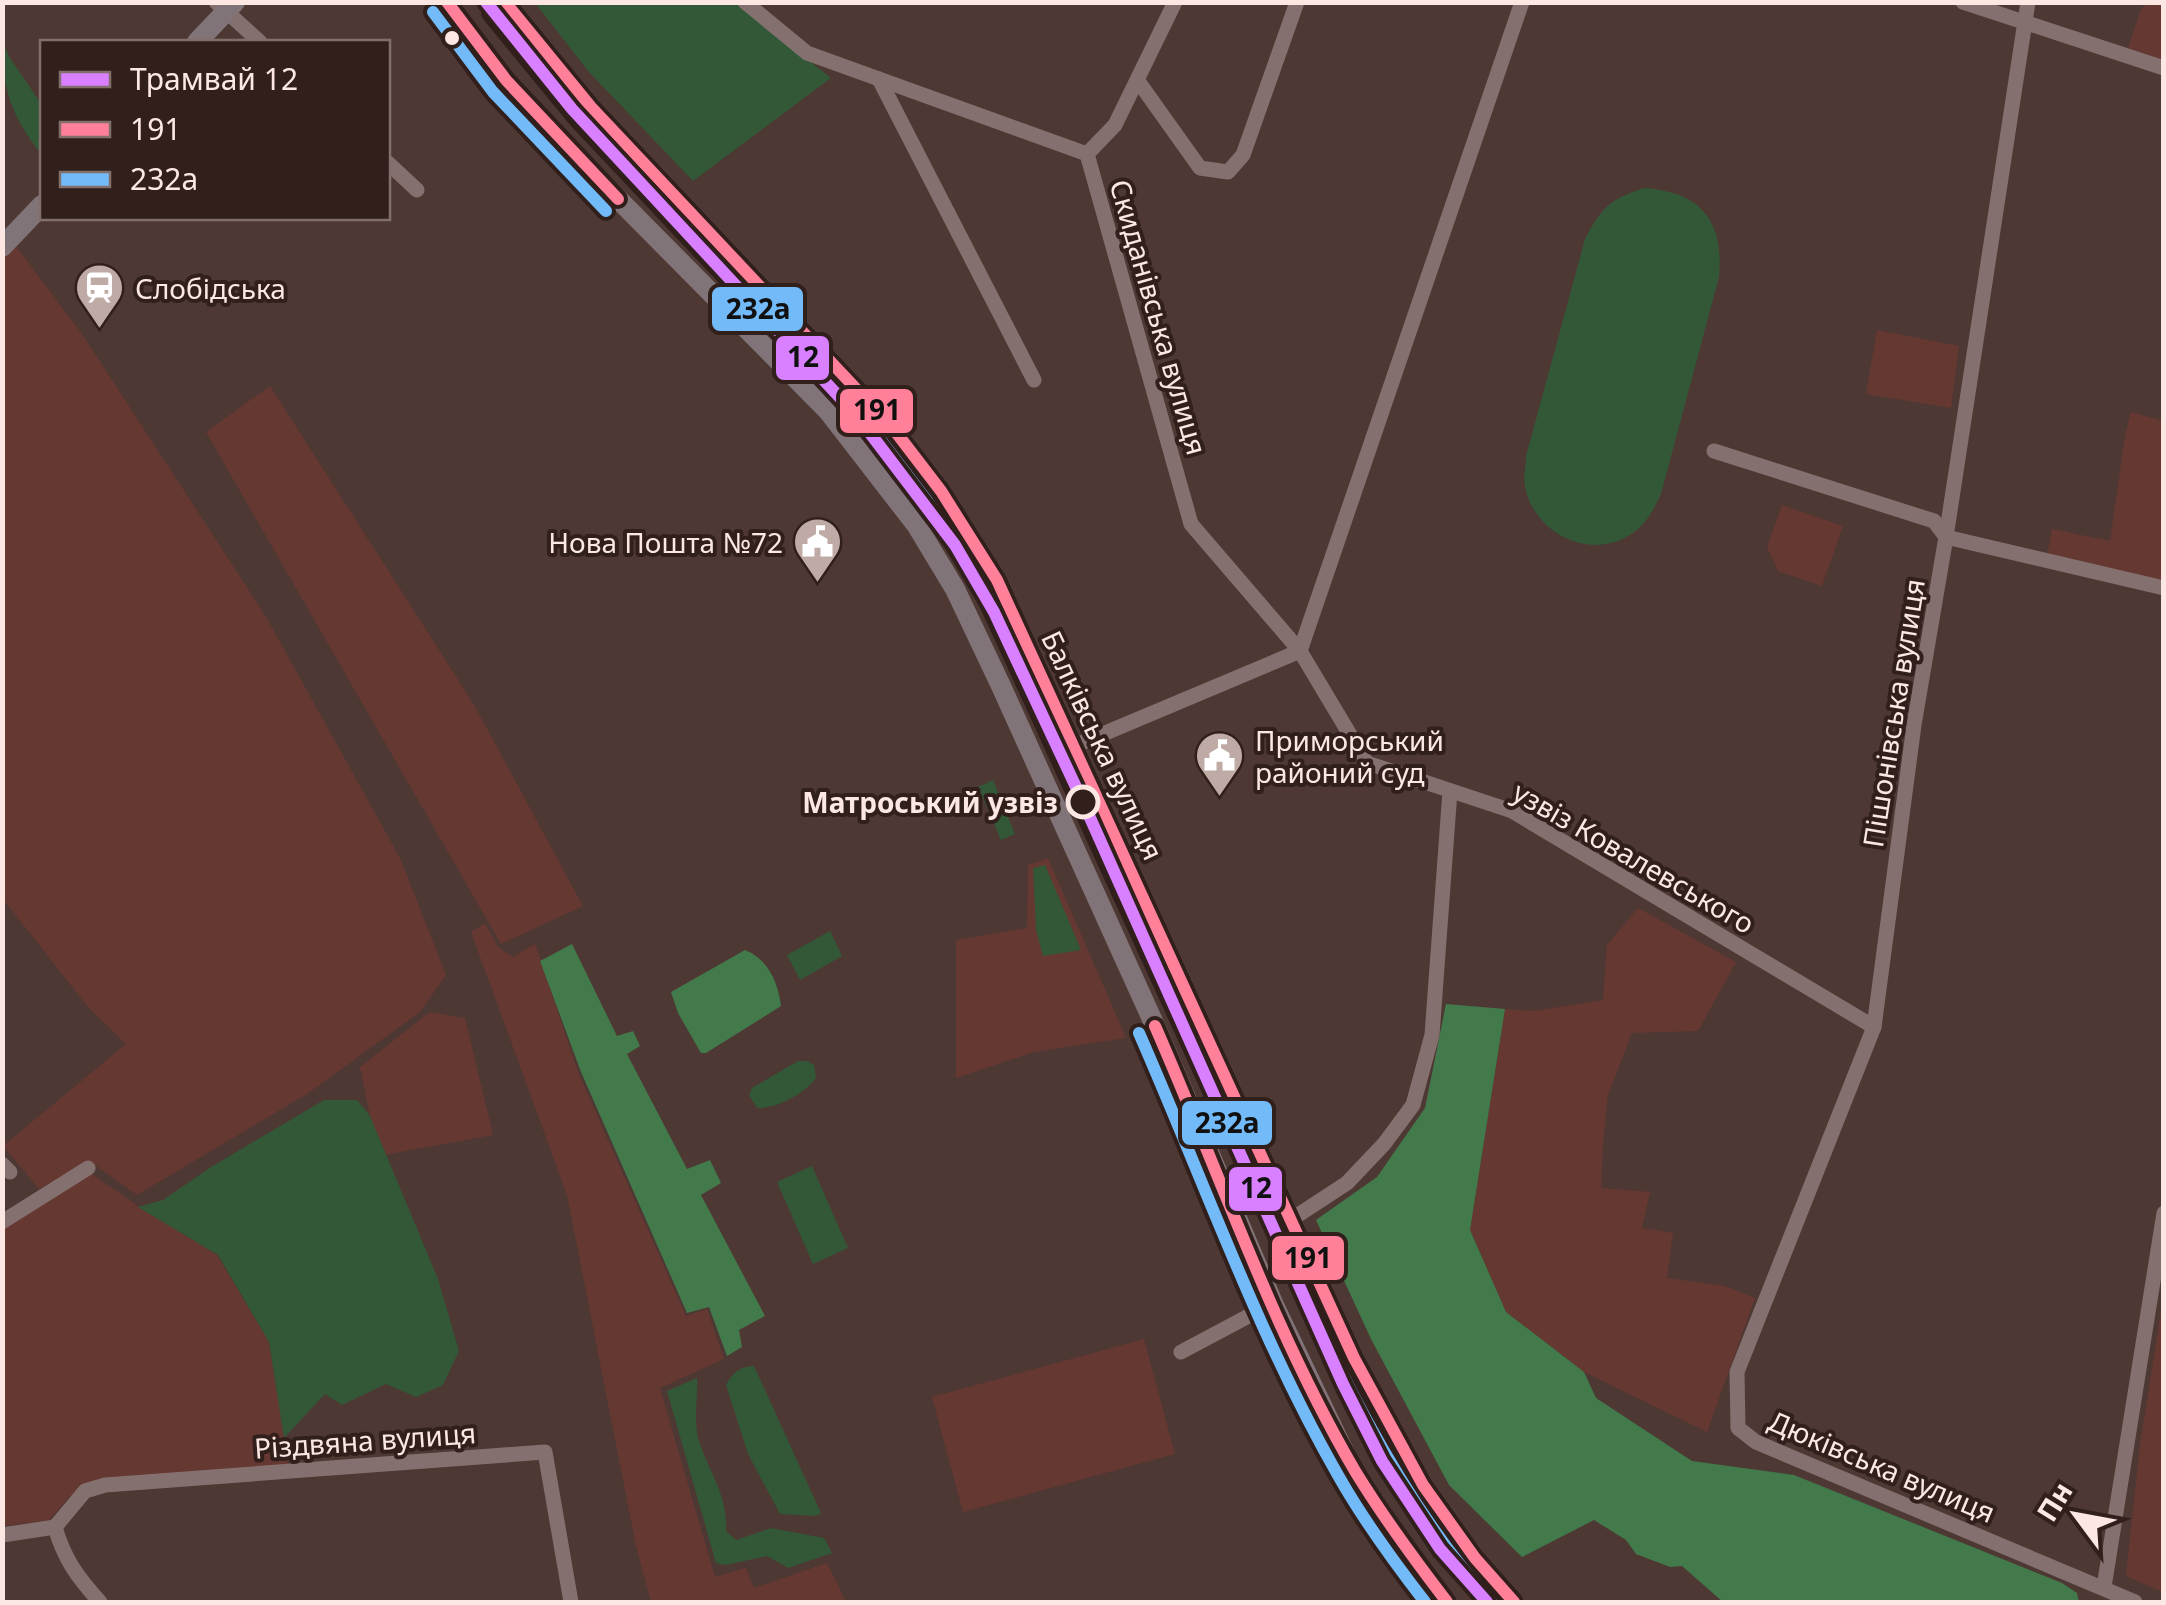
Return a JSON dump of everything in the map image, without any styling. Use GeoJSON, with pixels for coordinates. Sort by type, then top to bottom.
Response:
{"type":"FeatureCollection","features":[{"type":"Feature","properties":{"kind":"main road"},"geometry":{"type":"LineString","coordinates":[[448,2],[485,57],[524,104],[828,411],[917,526],[955,589],[1024,737],[1162,1039],[1273,1303],[1352,1466],[1421,1572],[1448,1602]]}},
{"type":"Feature","properties":{"kind":"main road","name":"Балківська вулиця"},"geometry":{"type":"LineString","coordinates":[[504,2],[591,107],[892,426],[940,490],[997,580],[1354,1358],[1423,1485],[1474,1558],[1514,1602]]}},
{"type":"Feature","properties":{"kind":"main road"},"geometry":{"type":"LineString","coordinates":[[198,40],[226,5]]}},
{"type":"Feature","properties":{"kind":"main road"},"geometry":{"type":"LineString","coordinates":[[2,247],[40,207]]}},
{"type":"Feature","properties":{"kind":"street","name":"Скиданівська вулиця"},"geometry":{"type":"LineString","coordinates":[[745,2],[807,53],[1087,154],[1191,524],[1300,650]]}},
{"type":"Feature","properties":{"kind":"street"},"geometry":{"type":"LineString","coordinates":[[1087,154],[1114,125],[1175,2]]}},
{"type":"Feature","properties":{"kind":"street"},"geometry":{"type":"LineString","coordinates":[[1138,82],[1200,168],[1228,172],[1243,155],[1297,2]]}},
{"type":"Feature","properties":{"kind":"street"},"geometry":{"type":"LineString","coordinates":[[1072,747],[1300,650],[1522,2]]}},
{"type":"Feature","properties":{"kind":"street"},"geometry":{"type":"LineString","coordinates":[[1963,2],[2164,68]]}},
{"type":"Feature","properties":{"kind":"street","name":"Пішонівська вулиця"},"geometry":{"type":"LineString","coordinates":[[1736,1410],[1738,1372],[1874,1027],[1914,725],[2028,2]]}},
{"type":"Feature","properties":{"kind":"street"},"geometry":{"type":"LineString","coordinates":[[226,5],[258,40]]}},
{"type":"Feature","properties":{"kind":"street"},"geometry":{"type":"LineString","coordinates":[[878,79],[1034,380]]}},
{"type":"Feature","properties":{"kind":"street"},"geometry":{"type":"LineString","coordinates":[[390,165],[417,190]]}},
{"type":"Feature","properties":{"kind":"street"},"geometry":{"type":"LineString","coordinates":[[1714,452],[1934,521],[1946,537],[2164,588]]}},
{"type":"Feature","properties":{"kind":"street","name":"узвіз Ковалевського"},"geometry":{"type":"LineString","coordinates":[[1300,650],[1367,764],[1512,811],[1874,1027]]}},
{"type":"Feature","properties":{"kind":"street"},"geometry":{"type":"LineString","coordinates":[[1292,1218],[1347,1183],[1384,1144],[1413,1105],[1432,1034],[1450,791]]}},
{"type":"Feature","properties":{"kind":"street"},"geometry":{"type":"LineString","coordinates":[[2,1222],[88,1168]]}},
{"type":"Feature","properties":{"kind":"street"},"geometry":{"type":"LineString","coordinates":[[2104,1588],[2164,1213]]}},
{"type":"Feature","properties":{"kind":"street"},"geometry":{"type":"LineString","coordinates":[[1181,1352],[1273,1303]]}},
{"type":"Feature","properties":{"kind":"street","name":"Дюківська вулиця"},"geometry":{"type":"LineString","coordinates":[[1736,1410],[1738,1428],[1756,1442],[2135,1602]]}},
{"type":"Feature","properties":{"kind":"street","name":"Різдвяна вулиця"},"geometry":{"type":"LineString","coordinates":[[55,1528],[85,1491],[104,1485],[545,1452],[570,1602]]}},
{"type":"Feature","properties":{"kind":"street"},"geometry":{"type":"LineString","coordinates":[[2,1534],[55,1528],[72,1572],[100,1602]]}},
{"type":"Feature","properties":{"kind":"shaded area"},"geometry":{"type":"Polygon","coordinates":[[[2148,3],[2163,3],[2163,60],[2128,48],[2141,9],[2148,3]]]}},
{"type":"Feature","properties":{"kind":"shaded area"},"geometry":{"type":"Polygon","coordinates":[[[13,242],[82,334],[265,615],[400,858],[446,975],[420,1012],[307,1094],[137,1195],[89,1161],[39,1189],[3,1146],[126,1044],[88,1007],[3,899],[2,253],[13,242]]]}},
{"type":"Feature","properties":{"kind":"shaded area"},"geometry":{"type":"Polygon","coordinates":[[[1877,330],[1959,346],[1951,408],[1866,394],[1877,330]]]}},
{"type":"Feature","properties":{"kind":"shaded area"},"geometry":{"type":"Polygon","coordinates":[[[270,386],[473,703],[583,906],[501,944],[206,432],[270,386]]]}},
{"type":"Feature","properties":{"kind":"shaded area"},"geometry":{"type":"Polygon","coordinates":[[[2131,412],[2163,421],[2163,588],[2046,561],[2052,529],[2110,541],[2131,412]]]}},
{"type":"Feature","properties":{"kind":"shaded area"},"geometry":{"type":"Polygon","coordinates":[[[1782,505],[1843,526],[1822,586],[1778,571],[1767,547],[1782,505]]]}},
{"type":"Feature","properties":{"kind":"shaded area"},"geometry":{"type":"Polygon","coordinates":[[[1048,858],[1126,1038],[1034,1052],[956,1078],[956,940],[1027,928],[1028,865],[1048,858]]]}},
{"type":"Feature","properties":{"kind":"shaded area"},"geometry":{"type":"Polygon","coordinates":[[[1638,908],[1736,962],[1698,1031],[1632,1033],[1608,1095],[1603,1145],[1601,1188],[1650,1192],[1642,1228],[1673,1233],[1667,1278],[1725,1286],[1755,1298],[1707,1432],[1584,1372],[1506,1312],[1470,1230],[1505,1009],[1534,1011],[1603,1000],[1607,945],[1638,908]]]}},
{"type":"Feature","properties":{"kind":"shaded area"},"geometry":{"type":"Polygon","coordinates":[[[485,923],[498,947],[513,957],[535,944],[578,1072],[686,1316],[707,1309],[724,1359],[660,1388],[715,1577],[746,1568],[754,1588],[827,1563],[846,1602],[651,1602],[636,1546],[567,1195],[471,932],[485,923]]]}},
{"type":"Feature","properties":{"kind":"shaded area"},"geometry":{"type":"Polygon","coordinates":[[[430,1012],[465,1018],[493,1135],[384,1155],[370,1116],[360,1067],[430,1012]]]}},
{"type":"Feature","properties":{"kind":"shaded area"},"geometry":{"type":"Polygon","coordinates":[[[88,1171],[217,1255],[269,1342],[289,1469],[96,1485],[69,1497],[49,1520],[3,1526],[3,1224],[88,1171]]]}},
{"type":"Feature","properties":{"kind":"shaded area"},"geometry":{"type":"Polygon","coordinates":[[[2163,1299],[2163,1592],[2126,1576],[2140,1444],[2163,1299]]]}},
{"type":"Feature","properties":{"kind":"shaded area"},"geometry":{"type":"Polygon","coordinates":[[[1144,1339],[1175,1454],[963,1512],[932,1397],[1144,1339]]]}},
{"type":"Feature","properties":{"kind":"green space"},"geometry":{"type":"Polygon","coordinates":[[[535,3],[736,3],[831,78],[693,181],[589,72],[535,3]]]}},
{"type":"Feature","properties":{"kind":"green space"},"geometry":{"type":"Polygon","coordinates":[[[2,42],[40,102],[40,152],[23,128],[4,75],[2,42]]]}},
{"type":"Feature","properties":{"kind":"green space"},"geometry":{"type":"Polygon","coordinates":[[[1644,188],[1680,196],[1705,213],[1717,240],[1719,277],[1655,506],[1644,523],[1628,536],[1612,543],[1580,543],[1551,529],[1530,503],[1524,483],[1526,456],[1585,239],[1608,206],[1644,188]]]}},
{"type":"Feature","properties":{"kind":"green space"},"geometry":{"type":"Polygon","coordinates":[[[993,780],[1015,834],[1001,840],[978,787],[993,780]]]}},
{"type":"Feature","properties":{"kind":"green space"},"geometry":{"type":"Polygon","coordinates":[[[1045,865],[1081,950],[1043,956],[1036,930],[1033,868],[1045,865]]]}},
{"type":"Feature","properties":{"kind":"green space"},"geometry":{"type":"Polygon","coordinates":[[[830,931],[842,956],[800,980],[787,955],[830,931]]]}},
{"type":"Feature","properties":{"kind":"green space"},"geometry":{"type":"Polygon","coordinates":[[[572,944],[617,1036],[633,1031],[640,1046],[627,1054],[687,1169],[710,1160],[721,1183],[701,1195],[765,1316],[739,1330],[742,1347],[727,1356],[709,1307],[687,1313],[581,1072],[540,961],[572,944]]]}},
{"type":"Feature","properties":{"kind":"green space"},"geometry":{"type":"Polygon","coordinates":[[[745,950],[760,959],[770,972],[781,1006],[701,1053],[671,992],[745,950]]]}},
{"type":"Feature","properties":{"kind":"green space"},"geometry":{"type":"Polygon","coordinates":[[[1446,1004],[1505,1009],[1470,1230],[1506,1312],[1584,1372],[1596,1398],[1692,1461],[1794,1475],[2062,1583],[2077,1593],[2079,1602],[1723,1602],[1682,1566],[1670,1567],[1636,1554],[1626,1540],[1594,1520],[1522,1557],[1449,1485],[1371,1339],[1316,1220],[1377,1177],[1425,1108],[1446,1004]]]}},
{"type":"Feature","properties":{"kind":"green space"},"geometry":{"type":"Polygon","coordinates":[[[798,1061],[814,1065],[816,1078],[811,1084],[781,1103],[757,1108],[749,1095],[752,1088],[798,1061]]]}},
{"type":"Feature","properties":{"kind":"green space"},"geometry":{"type":"Polygon","coordinates":[[[324,1100],[357,1100],[370,1116],[438,1279],[459,1351],[443,1385],[416,1397],[386,1384],[342,1405],[325,1394],[284,1438],[269,1342],[218,1255],[138,1207],[163,1200],[324,1100]]]}},
{"type":"Feature","properties":{"kind":"green space"},"geometry":{"type":"Polygon","coordinates":[[[812,1166],[848,1248],[813,1264],[777,1182],[812,1166]]]}},
{"type":"Feature","properties":{"kind":"green space"},"geometry":{"type":"Polygon","coordinates":[[[754,1366],[821,1513],[816,1516],[780,1514],[748,1454],[726,1385],[737,1371],[754,1366]]]}},
{"type":"Feature","properties":{"kind":"green space"},"geometry":{"type":"Polygon","coordinates":[[[697,1378],[697,1434],[721,1496],[726,1531],[736,1540],[771,1528],[824,1538],[832,1553],[788,1568],[767,1556],[725,1565],[716,1563],[667,1391],[697,1378]]]}},
{"type":"Feature","properties":{"kind":"tram line","name":"12"},"geometry":{"type":"LineString","coordinates":[[486,2],[572,109],[857,416],[955,545],[994,612],[1083,802],[1343,1384],[1382,1461],[1440,1549],[1487,1602]]}},
{"type":"Feature","properties":{"kind":"transit line","name":"191"},"geometry":{"type":"LineString","coordinates":[[447,2],[506,80],[618,199]]}},
{"type":"Feature","properties":{"kind":"transit line","name":"191"},"geometry":{"type":"LineString","coordinates":[[505,2],[591,107],[892,427],[941,491],[997,580],[1354,1358],[1423,1485],[1475,1558],[1514,1602]]}},
{"type":"Feature","properties":{"kind":"transit line","name":"232а"},"geometry":{"type":"LineString","coordinates":[[433,12],[493,92],[606,211]]}},
{"type":"Feature","properties":{"kind":"transit line","name":"232а"},"geometry":{"type":"LineString","coordinates":[[491,13],[578,119],[879,438],[927,501],[982,588],[1350,1388],[1413,1499],[1491,1602]]}},
{"type":"Feature","properties":{"kind":"transit line","name":"191"},"geometry":{"type":"LineString","coordinates":[[1155,1026],[1298,1363],[1355,1471],[1447,1602]]}},
{"type":"Feature","properties":{"kind":"transit line","name":"232а"},"geometry":{"type":"LineString","coordinates":[[1139,1033],[1257,1314],[1310,1424],[1359,1509],[1425,1602]]}},
{"type":"Feature","properties":{"kind":"place","name":"Слобідська"},"geometry":{"type":"Point","coordinates":[100,330]}},
{"type":"Feature","properties":{"kind":"place","name":"Нова Пошта №72"},"geometry":{"type":"Point","coordinates":[818,584]}},
{"type":"Feature","properties":{"kind":"place","name":"Приморський районий суд"},"geometry":{"type":"Point","coordinates":[1220,798]}},
{"type":"Feature","properties":{"kind":"place","name":"Матроський узвіз"},"geometry":{"type":"Point","coordinates":[1083,802]}}]}
